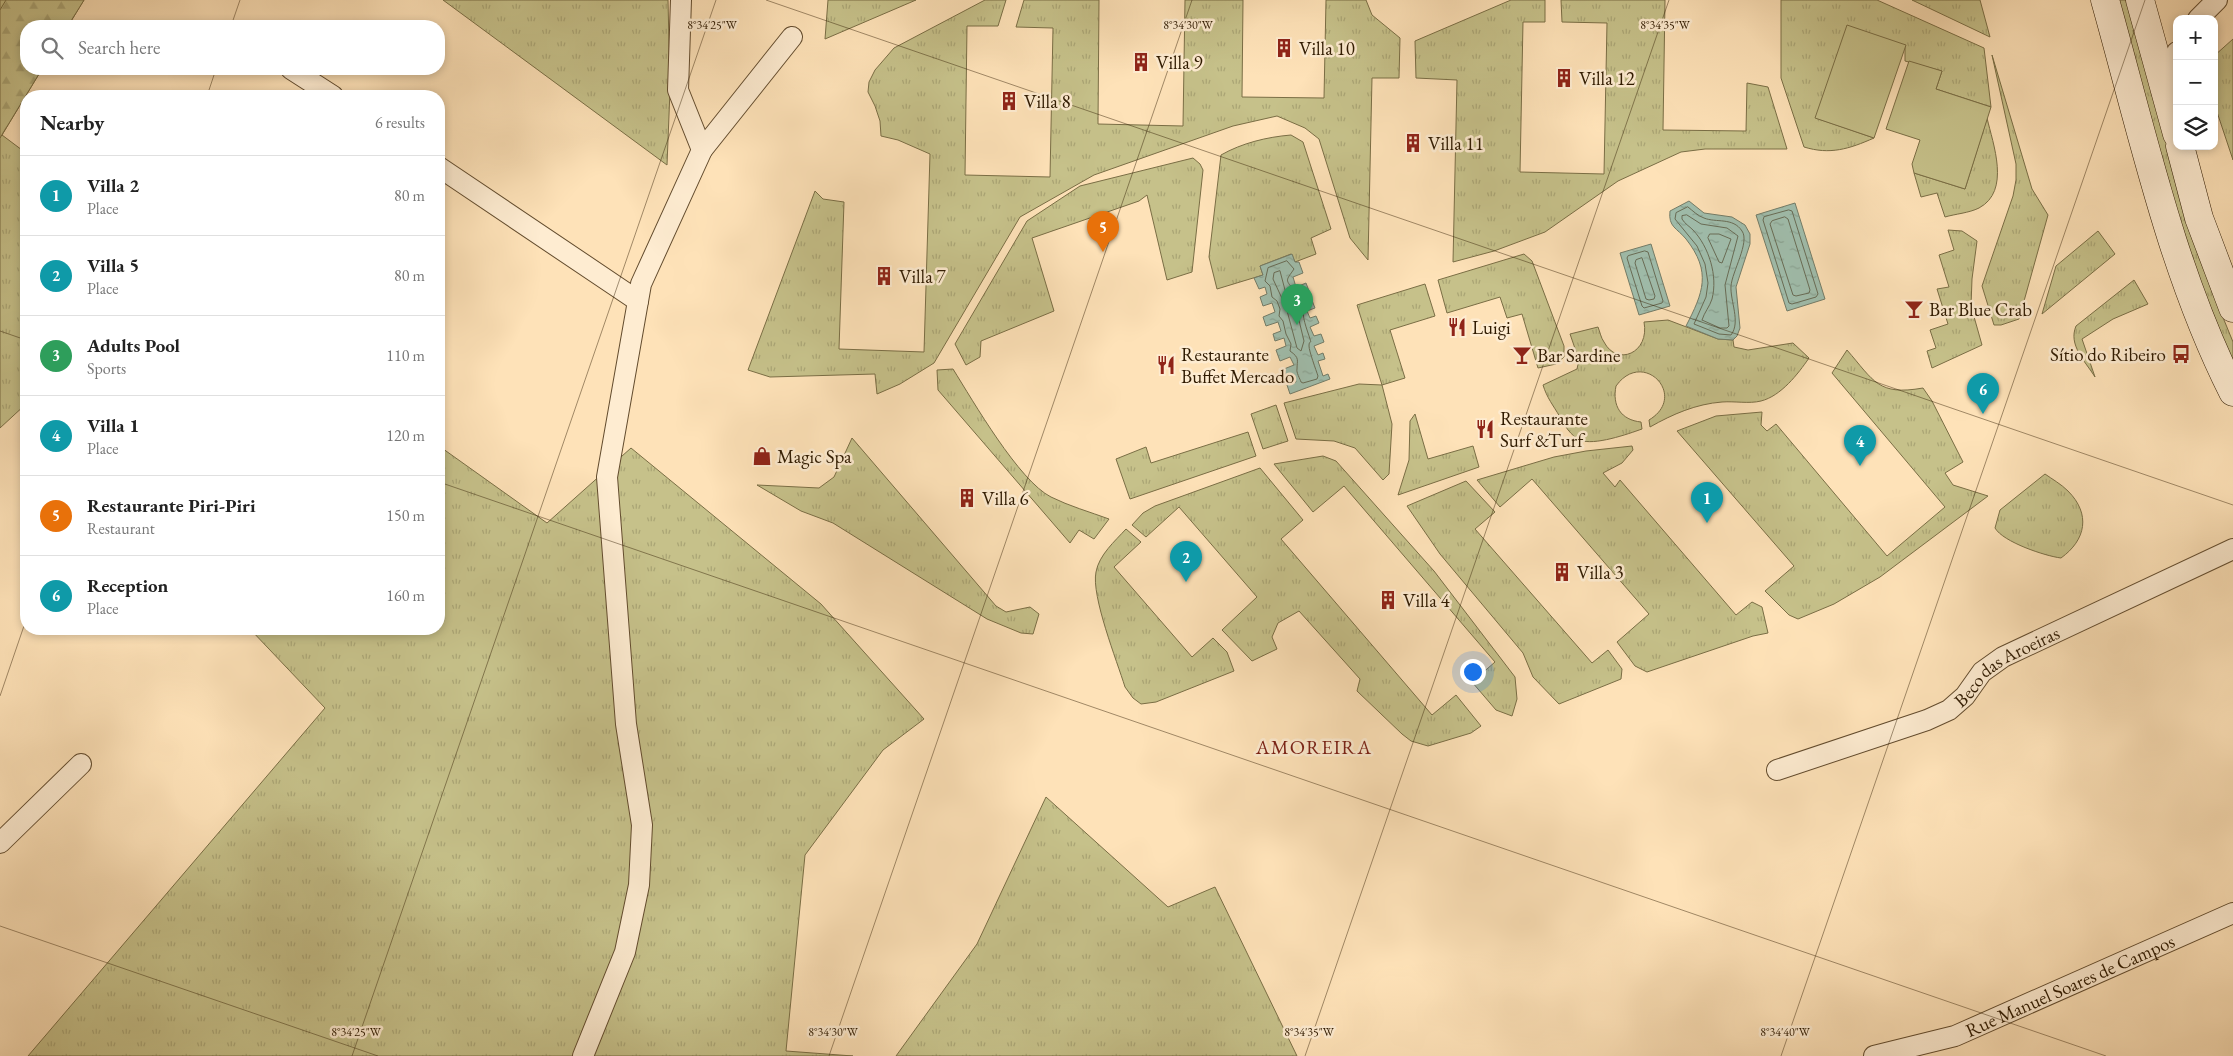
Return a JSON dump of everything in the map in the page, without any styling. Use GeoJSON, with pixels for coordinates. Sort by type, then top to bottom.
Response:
{"type":"FeatureCollection","features":[{"type":"Feature","properties":{"kind":"main road"},"geometry":{"type":"LineString","coordinates":[[2105,0],[2180,262],[2205,331],[2233,392]]}},
{"type":"Feature","properties":{"kind":"main road"},"geometry":{"type":"LineString","coordinates":[[2140,0],[2173,119]]}},
{"type":"Feature","properties":{"kind":"main road"},"geometry":{"type":"LineString","coordinates":[[2181,150],[2199,218],[2233,308]]}},
{"type":"Feature","properties":{"kind":"street"},"geometry":{"type":"LineString","coordinates":[[682,0],[678,90],[702,150]]}},
{"type":"Feature","properties":{"kind":"street"},"geometry":{"type":"LineString","coordinates":[[2202,15],[2217,0]]}},
{"type":"Feature","properties":{"kind":"street"},"geometry":{"type":"LineString","coordinates":[[583,1056],[626,952],[639,885],[642,825],[626,724],[607,477],[641,284],[702,150],[792,37]]}},
{"type":"Feature","properties":{"kind":"street"},"geometry":{"type":"LineString","coordinates":[[2166,93],[2175,60]]}},
{"type":"Feature","properties":{"kind":"street"},"geometry":{"type":"LineString","coordinates":[[300,75],[323,90]]}},
{"type":"Feature","properties":{"kind":"street"},"geometry":{"type":"LineString","coordinates":[[445,171],[638,301]]}},
{"type":"Feature","properties":{"kind":"street","name":"Beco das Aroeiras"},"geometry":{"type":"LineString","coordinates":[[1777,770],[1927,720],[1949,710],[1965,696],[1982,672],[2004,657],[2233,549]]}},
{"type":"Feature","properties":{"kind":"street"},"geometry":{"type":"LineString","coordinates":[[0,843],[81,764]]}},
{"type":"Feature","properties":{"kind":"street","name":"Rue Manuel Soares de Campos"},"geometry":{"type":"LineString","coordinates":[[1874,1056],[1954,1036],[2233,913]]}},
{"type":"Feature","properties":{"kind":"green space"},"geometry":{"type":"Polygon","coordinates":[[[0,0],[84,0],[72,20],[20,20],[20,75],[38,75],[29,90],[20,90],[20,105],[2,135],[20,148],[20,410],[0,428],[0,0]]]}},
{"type":"Feature","properties":{"kind":"green space"},"geometry":{"type":"Polygon","coordinates":[[[6,0],[84,0],[72,20],[20,20],[20,75],[38,75],[29,90],[20,90],[20,105],[0,138],[0,10],[6,0]]]}},
{"type":"Feature","properties":{"kind":"green space"},"geometry":{"type":"Polygon","coordinates":[[[443,0],[668,0],[670,90],[667,165],[443,0]]]}},
{"type":"Feature","properties":{"kind":"green space"},"geometry":{"type":"Polygon","coordinates":[[[828,0],[916,0],[825,39],[828,0]]]}},
{"type":"Feature","properties":{"kind":"green space"},"geometry":{"type":"Polygon","coordinates":[[[985,0],[1006,0],[998,26],[967,26],[965,175],[1050,177],[1053,28],[1016,27],[1024,0],[1099,0],[1098,124],[1183,126],[1185,0],[1243,0],[1242,97],[1324,98],[1326,0],[1366,0],[1372,15],[1400,38],[1399,78],[1372,78],[1368,260],[1350,238],[1319,139],[1305,128],[1277,116],[1233,126],[1094,175],[1020,217],[934,363],[900,384],[877,394],[875,374],[770,377],[748,370],[815,191],[823,199],[844,202],[839,349],[924,352],[930,154],[898,140],[881,136],[880,121],[868,92],[869,82],[875,70],[894,48],[985,0]]]}},
{"type":"Feature","properties":{"kind":"green space"},"geometry":{"type":"Polygon","coordinates":[[[1511,0],[1545,0],[1545,22],[1523,22],[1520,172],[1604,174],[1607,23],[1562,22],[1561,0],[1665,0],[1663,130],[1746,131],[1747,83],[1768,87],[1787,149],[1705,149],[1681,152],[1618,181],[1545,232],[1494,251],[1453,262],[1457,80],[1416,78],[1415,41],[1511,0]]]}},
{"type":"Feature","properties":{"kind":"green space"},"geometry":{"type":"Polygon","coordinates":[[[1781,0],[1877,0],[1984,48],[1991,107],[1936,89],[1942,71],[1905,61],[1905,45],[1816,118],[1874,138],[1839,150],[1822,151],[1804,147],[1781,78],[1781,0]]]}},
{"type":"Feature","properties":{"kind":"green space"},"geometry":{"type":"Polygon","coordinates":[[[1912,0],[1980,0],[1990,37],[1912,0]]]}},
{"type":"Feature","properties":{"kind":"green space"},"geometry":{"type":"Polygon","coordinates":[[[2117,0],[2127,0],[2211,288],[2233,342],[2233,364],[2190,256],[2117,0]]]}},
{"type":"Feature","properties":{"kind":"green space"},"geometry":{"type":"Polygon","coordinates":[[[1847,25],[1906,45],[1874,138],[1815,118],[1847,25]]]}},
{"type":"Feature","properties":{"kind":"green space"},"geometry":{"type":"Polygon","coordinates":[[[2233,39],[2233,160],[2218,115],[2218,52],[2233,39]]]}},
{"type":"Feature","properties":{"kind":"green space"},"geometry":{"type":"Polygon","coordinates":[[[1992,55],[2032,189],[2048,215],[2019,319],[2001,325],[1994,325],[1982,286],[2013,196],[2016,164],[1992,55]]]}},
{"type":"Feature","properties":{"kind":"green space"},"geometry":{"type":"Polygon","coordinates":[[[1909,61],[1942,71],[1936,89],[1991,107],[1965,189],[1914,173],[1912,164],[1920,140],[1886,129],[1909,61]]]}},
{"type":"Feature","properties":{"kind":"green space"},"geometry":{"type":"Polygon","coordinates":[[[1987,118],[1996,153],[1997,179],[1995,190],[1989,200],[1979,208],[1945,217],[1937,193],[1921,197],[1914,173],[1965,189],[1987,118]]]}},
{"type":"Feature","properties":{"kind":"green space"},"geometry":{"type":"Polygon","coordinates":[[[1291,135],[1303,142],[1331,229],[1311,238],[1316,254],[1295,262],[1291,254],[1260,266],[1263,275],[1217,289],[1209,257],[1221,155],[1255,141],[1291,135]]]}},
{"type":"Feature","properties":{"kind":"green space"},"geometry":{"type":"Polygon","coordinates":[[[1193,158],[1200,164],[1203,170],[1192,272],[1167,280],[1147,195],[1139,201],[1032,238],[1054,311],[981,341],[980,357],[966,365],[955,344],[1027,221],[1080,186],[1193,158]]]}},
{"type":"Feature","properties":{"kind":"green space"},"geometry":{"type":"Polygon","coordinates":[[[1948,230],[1962,231],[1977,241],[1971,306],[1982,345],[1932,368],[1927,351],[1936,348],[1930,330],[1948,324],[1937,289],[1949,287],[1939,255],[1954,250],[1948,230]]]}},
{"type":"Feature","properties":{"kind":"green space"},"geometry":{"type":"Polygon","coordinates":[[[2098,231],[2115,254],[2042,314],[2056,266],[2098,231]]]}},
{"type":"Feature","properties":{"kind":"green space"},"geometry":{"type":"Polygon","coordinates":[[[1524,254],[1532,261],[1564,346],[1564,357],[1556,364],[1538,368],[1522,314],[1507,318],[1500,297],[1447,313],[1438,280],[1524,254]]]}},
{"type":"Feature","properties":{"kind":"green space"},"geometry":{"type":"Polygon","coordinates":[[[2134,280],[2148,304],[2113,319],[2082,339],[2095,377],[2082,359],[2076,346],[2074,333],[2076,326],[2134,280]]]}},
{"type":"Feature","properties":{"kind":"green space"},"geometry":{"type":"Polygon","coordinates":[[[1425,284],[1435,316],[1390,330],[1405,378],[1382,385],[1357,305],[1425,284]]]}},
{"type":"Feature","properties":{"kind":"green space"},"geometry":{"type":"Polygon","coordinates":[[[1668,320],[1718,339],[1733,340],[1734,347],[1748,350],[1793,343],[1809,358],[1788,384],[1768,398],[1756,402],[1722,402],[1694,407],[1650,427],[1649,420],[1660,410],[1665,399],[1663,389],[1658,380],[1649,374],[1638,372],[1627,376],[1616,386],[1615,400],[1623,415],[1634,421],[1641,422],[1642,429],[1611,439],[1594,442],[1580,440],[1573,436],[1550,401],[1543,385],[1577,369],[1579,360],[1570,334],[1598,327],[1603,340],[1610,350],[1624,355],[1637,349],[1642,342],[1645,333],[1644,322],[1668,320]]]}},
{"type":"Feature","properties":{"kind":"green space"},"geometry":{"type":"Polygon","coordinates":[[[1847,350],[1871,378],[1886,388],[1908,390],[1923,388],[1932,401],[1963,462],[1945,473],[1953,485],[1988,496],[1880,577],[1834,604],[1798,619],[1789,615],[1765,591],[1794,566],[1677,431],[1716,416],[1762,412],[1761,425],[1767,431],[1776,424],[1887,556],[1945,507],[1832,373],[1847,350]]]}},
{"type":"Feature","properties":{"kind":"green space"},"geometry":{"type":"Polygon","coordinates":[[[953,369],[1011,458],[1038,488],[1051,497],[1109,519],[1094,539],[1079,530],[1070,543],[938,390],[937,370],[953,369]]]}},
{"type":"Feature","properties":{"kind":"green space"},"geometry":{"type":"Polygon","coordinates":[[[1359,384],[1382,385],[1392,424],[1389,474],[1383,480],[1355,448],[1334,441],[1296,439],[1284,403],[1359,384]]]}},
{"type":"Feature","properties":{"kind":"green space"},"geometry":{"type":"Polygon","coordinates":[[[1276,405],[1288,441],[1263,449],[1251,414],[1276,405]]]}},
{"type":"Feature","properties":{"kind":"green space"},"geometry":{"type":"Polygon","coordinates":[[[1415,414],[1428,459],[1473,446],[1479,467],[1398,495],[1409,460],[1410,421],[1415,414]]]}},
{"type":"Feature","properties":{"kind":"green space"},"geometry":{"type":"Polygon","coordinates":[[[1248,432],[1256,456],[1130,499],[1116,459],[1146,447],[1151,463],[1248,432]]]}},
{"type":"Feature","properties":{"kind":"green space"},"geometry":{"type":"Polygon","coordinates":[[[852,438],[996,606],[1006,612],[1030,607],[1039,614],[1033,634],[1021,633],[987,619],[833,523],[801,511],[757,485],[819,488],[834,477],[852,438]]]}},
{"type":"Feature","properties":{"kind":"green space"},"geometry":{"type":"Polygon","coordinates":[[[1632,446],[1633,450],[1622,463],[1603,473],[1615,487],[1620,480],[1736,615],[1752,602],[1762,607],[1768,633],[1753,636],[1647,672],[1635,666],[1617,642],[1649,614],[1532,479],[1500,507],[1477,480],[1554,457],[1632,446]]]}},
{"type":"Feature","properties":{"kind":"green space"},"geometry":{"type":"Polygon","coordinates":[[[631,448],[821,604],[924,719],[883,750],[805,855],[786,1051],[853,1056],[28,1056],[325,708],[256,635],[445,635],[445,450],[547,523],[631,448]]]}},
{"type":"Feature","properties":{"kind":"green space"},"geometry":{"type":"Polygon","coordinates":[[[1323,456],[1336,461],[1434,571],[1515,677],[1517,699],[1512,716],[1496,710],[1472,682],[1495,662],[1344,486],[1313,512],[1274,464],[1323,456]]]}},
{"type":"Feature","properties":{"kind":"green space"},"geometry":{"type":"Polygon","coordinates":[[[1260,468],[1303,520],[1281,539],[1432,715],[1456,695],[1481,726],[1471,733],[1428,746],[1411,741],[1357,691],[1360,679],[1299,611],[1278,623],[1272,637],[1277,649],[1252,661],[1222,630],[1257,597],[1179,507],[1146,537],[1132,525],[1143,513],[1155,506],[1260,468]]]}},
{"type":"Feature","properties":{"kind":"green space"},"geometry":{"type":"Polygon","coordinates":[[[2045,474],[2068,491],[2080,509],[2082,518],[2080,535],[2076,543],[2061,558],[2015,543],[1999,533],[1995,528],[2000,510],[2045,474]]]}},
{"type":"Feature","properties":{"kind":"green space"},"geometry":{"type":"Polygon","coordinates":[[[1466,481],[1495,512],[1475,529],[1592,663],[1608,650],[1622,669],[1621,679],[1559,704],[1533,677],[1523,653],[1440,554],[1407,506],[1466,481]]]}},
{"type":"Feature","properties":{"kind":"green space"},"geometry":{"type":"Polygon","coordinates":[[[1126,529],[1141,542],[1114,567],[1192,657],[1213,638],[1227,652],[1234,671],[1156,702],[1141,704],[1133,698],[1125,687],[1111,646],[1095,583],[1100,560],[1126,529]]]}},
{"type":"Feature","properties":{"kind":"green space"},"geometry":{"type":"Polygon","coordinates":[[[1046,797],[1168,907],[1215,887],[1297,1056],[896,1056],[977,944],[1046,797]]]}},
{"type":"Feature","properties":{"kind":"water"},"geometry":{"type":"Polygon","coordinates":[[[1689,201],[1704,213],[1732,217],[1745,225],[1750,234],[1750,244],[1736,287],[1740,328],[1733,340],[1718,339],[1686,326],[1700,293],[1702,272],[1694,251],[1670,221],[1670,211],[1689,201]]]}},
{"type":"Feature","properties":{"kind":"water"},"geometry":{"type":"Polygon","coordinates":[[[1795,203],[1825,299],[1787,311],[1756,215],[1795,203]]]}},
{"type":"Feature","properties":{"kind":"water"},"geometry":{"type":"Polygon","coordinates":[[[1651,244],[1670,306],[1639,315],[1620,253],[1651,244]]]}},
{"type":"Feature","properties":{"kind":"water"},"geometry":{"type":"Polygon","coordinates":[[[1292,254],[1295,262],[1299,262],[1303,273],[1293,277],[1296,287],[1306,283],[1309,291],[1302,294],[1305,300],[1311,298],[1315,308],[1307,311],[1310,318],[1316,316],[1319,323],[1310,327],[1314,336],[1321,334],[1324,342],[1314,346],[1318,355],[1323,353],[1325,359],[1318,361],[1323,376],[1328,374],[1330,379],[1290,394],[1287,385],[1296,382],[1293,374],[1286,376],[1284,369],[1294,365],[1290,357],[1280,361],[1276,350],[1286,346],[1284,338],[1275,341],[1273,334],[1281,331],[1278,322],[1266,326],[1263,317],[1275,312],[1272,303],[1263,306],[1260,297],[1267,294],[1265,287],[1259,289],[1254,278],[1263,275],[1260,266],[1292,254]]]}},
{"type":"Feature","properties":{"kind":"place","name":"Villa 10"},"geometry":{"type":"Point","coordinates":[1284,48]}},
{"type":"Feature","properties":{"kind":"place","name":"Villa 9"},"geometry":{"type":"Point","coordinates":[1141,62]}},
{"type":"Feature","properties":{"kind":"place","name":"Villa 12"},"geometry":{"type":"Point","coordinates":[1564,78]}},
{"type":"Feature","properties":{"kind":"place","name":"Villa 8"},"geometry":{"type":"Point","coordinates":[1009,101]}},
{"type":"Feature","properties":{"kind":"place","name":"Villa 11"},"geometry":{"type":"Point","coordinates":[1413,143]}},
{"type":"Feature","properties":{"kind":"place","name":"Restaurante Piri-Piri"},"geometry":{"type":"Point","coordinates":[1103,252]}},
{"type":"Feature","properties":{"kind":"place","name":"Villa 7"},"geometry":{"type":"Point","coordinates":[884,276]}},
{"type":"Feature","properties":{"kind":"place","name":"Bar Blue Crab"},"geometry":{"type":"Point","coordinates":[1914,309]}},
{"type":"Feature","properties":{"kind":"place","name":"Adults Pool"},"geometry":{"type":"Point","coordinates":[1297,325]}},
{"type":"Feature","properties":{"kind":"place","name":"Luigi"},"geometry":{"type":"Point","coordinates":[1457,327]}},
{"type":"Feature","properties":{"kind":"place","name":"Sítio do Ribeiro"},"geometry":{"type":"Point","coordinates":[2181,354]}},
{"type":"Feature","properties":{"kind":"place","name":"Bar Sardine"},"geometry":{"type":"Point","coordinates":[1522,355]}},
{"type":"Feature","properties":{"kind":"place","name":"Restaurante Buffet Mercado"},"geometry":{"type":"Point","coordinates":[1166,365]}},
{"type":"Feature","properties":{"kind":"place","name":"Reception"},"geometry":{"type":"Point","coordinates":[1983,414]}},
{"type":"Feature","properties":{"kind":"place","name":"Restaurante Surf &Turf"},"geometry":{"type":"Point","coordinates":[1485,429]}},
{"type":"Feature","properties":{"kind":"place","name":"Magic Spa"},"geometry":{"type":"Point","coordinates":[762,456]}},
{"type":"Feature","properties":{"kind":"place","name":"Villa 1"},"geometry":{"type":"Point","coordinates":[1860,466]}},
{"type":"Feature","properties":{"kind":"place","name":"Villa 6"},"geometry":{"type":"Point","coordinates":[967,498]}},
{"type":"Feature","properties":{"kind":"place","name":"Villa 2"},"geometry":{"type":"Point","coordinates":[1707,523]}},
{"type":"Feature","properties":{"kind":"place","name":"Villa 3"},"geometry":{"type":"Point","coordinates":[1562,572]}},
{"type":"Feature","properties":{"kind":"place","name":"Villa 5"},"geometry":{"type":"Point","coordinates":[1186,582]}},
{"type":"Feature","properties":{"kind":"place","name":"Villa 4"},"geometry":{"type":"Point","coordinates":[1388,600]}},
{"type":"Feature","properties":{"kind":"district","name":"AMOREIRA"},"geometry":{"type":"Point","coordinates":[1314,747]}}]}
